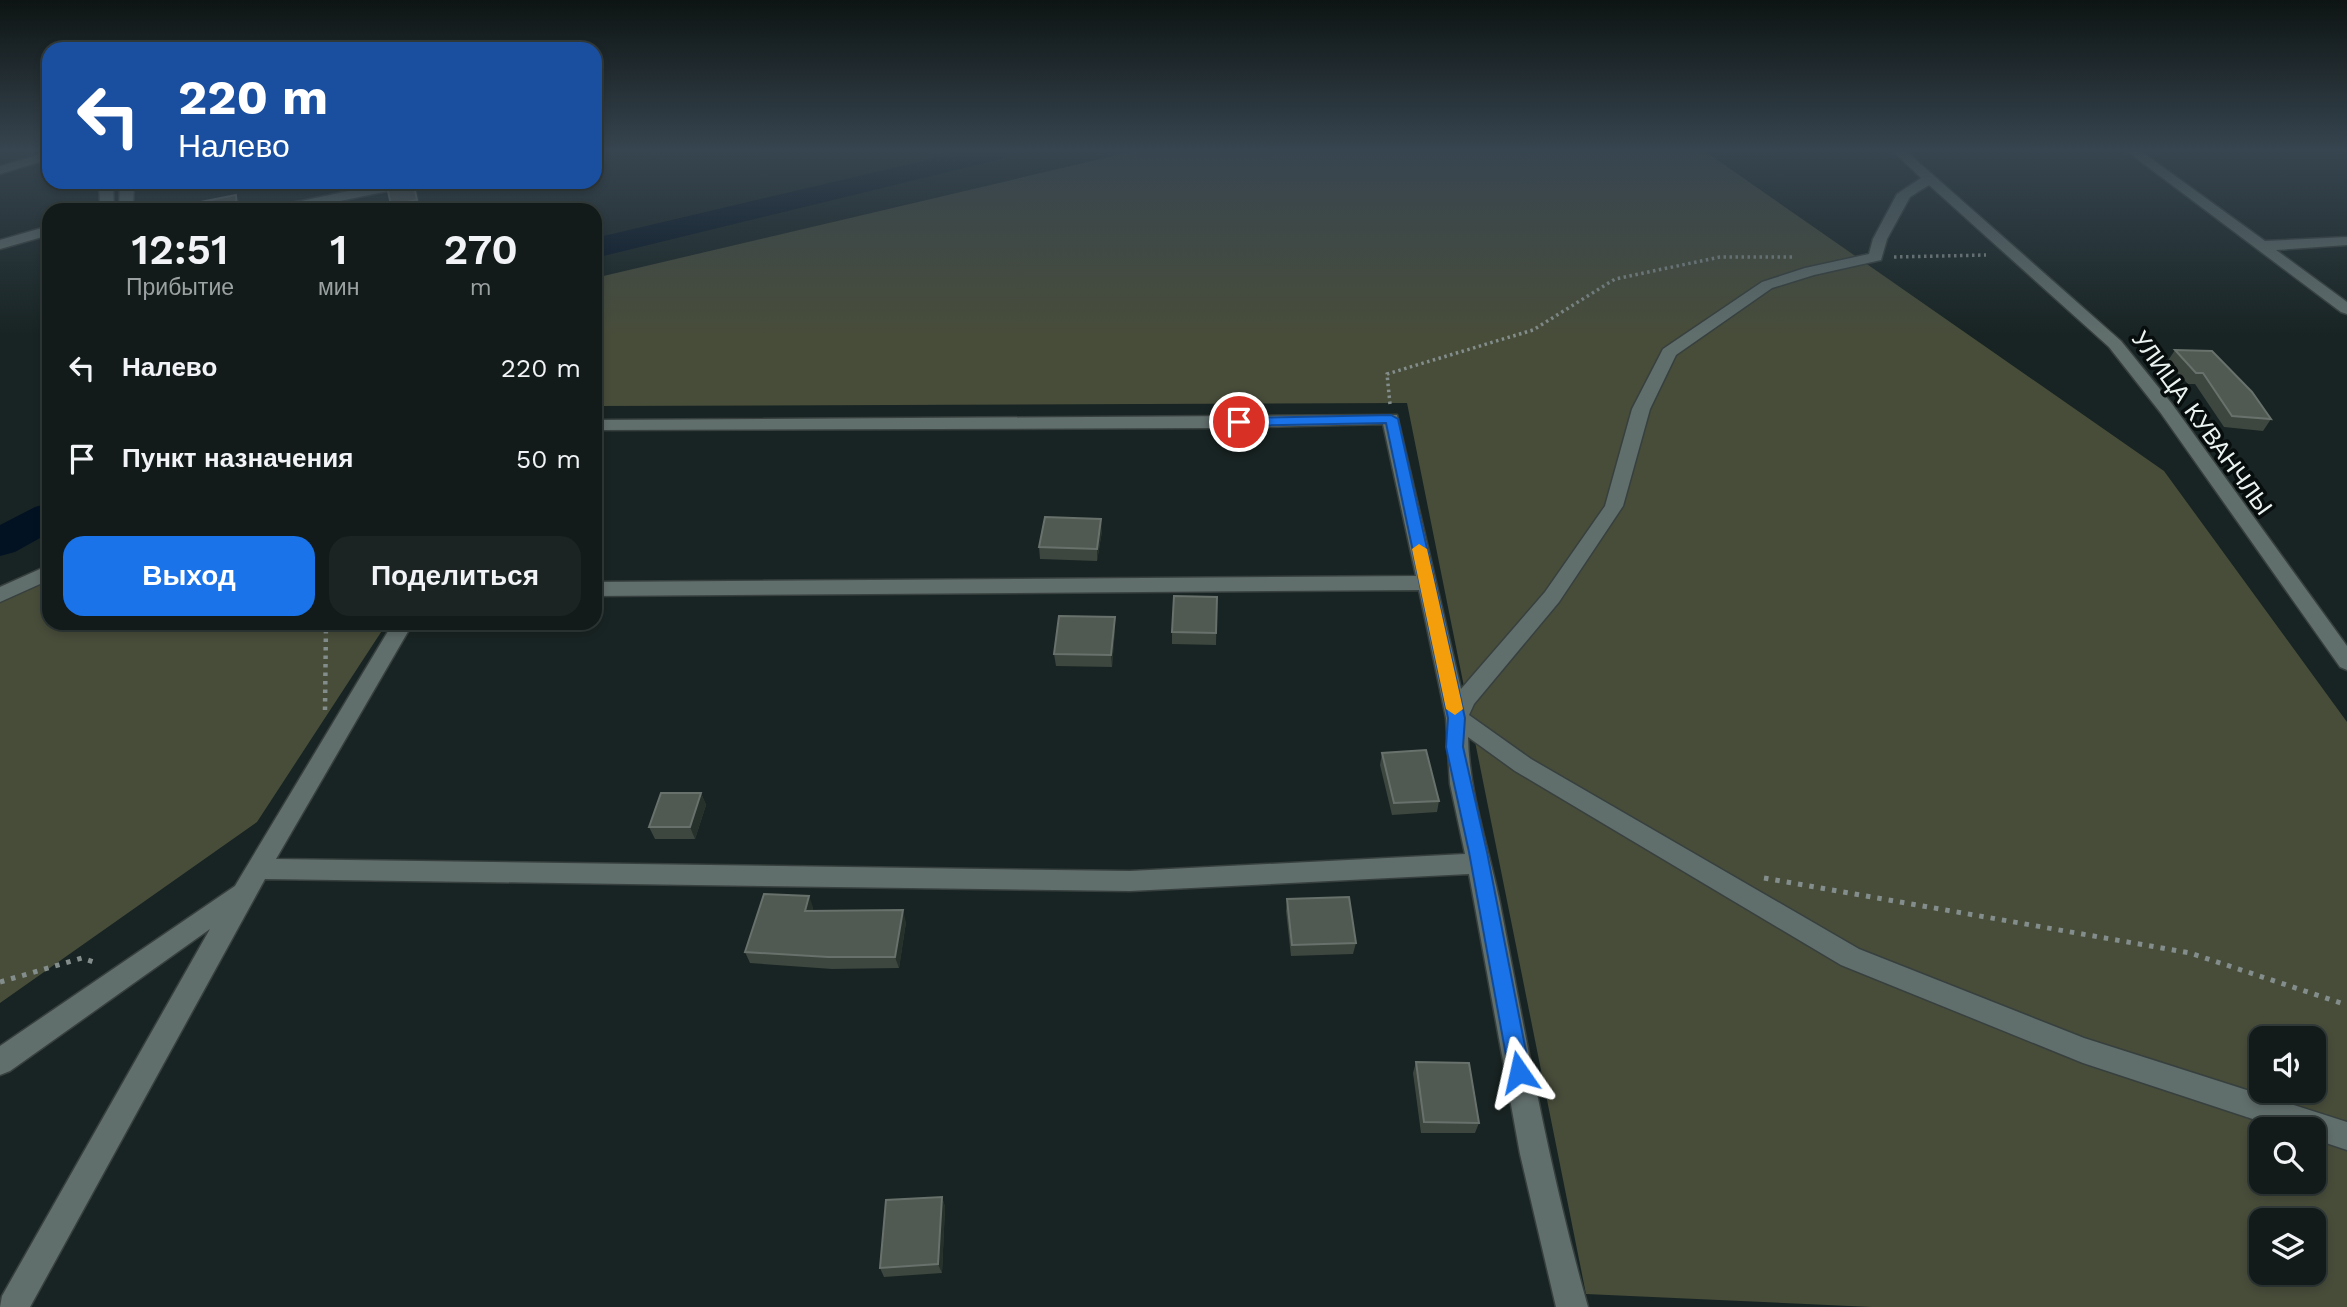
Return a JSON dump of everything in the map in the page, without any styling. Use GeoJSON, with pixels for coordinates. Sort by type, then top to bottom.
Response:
{"type":"FeatureCollection","features":[{"type":"Feature","properties":{"kind":"street"},"geometry":{"type":"LineString","coordinates":[[1572,1307],[1549,1228],[1480,863],[1454,747],[1457,718],[1465,700],[1552,597],[1614,506],[1642,410],[1669,352],[1767,285],[1810,271],[1876,257],[1880,239],[1894,213]]}},
{"type":"Feature","properties":{"kind":"street","name":"УЛИЦА КУВАНЧЛЫ"},"geometry":{"type":"LineString","coordinates":[[1968,213],[2115,344],[2166,408],[2347,662]]}},
{"type":"Feature","properties":{"kind":"street"},"geometry":{"type":"LineString","coordinates":[[2218,213],[2347,309]]}},
{"type":"Feature","properties":{"kind":"street"},"geometry":{"type":"LineString","coordinates":[[0,245],[42,232]]}},
{"type":"Feature","properties":{"kind":"street"},"geometry":{"type":"LineString","coordinates":[[2263,246],[2347,241]]}},
{"type":"Feature","properties":{"kind":"street"},"geometry":{"type":"LineString","coordinates":[[602,425],[1213,423],[1391,419],[1457,718],[1523,765],[1850,957],[2083,1050],[2347,1136]]}},
{"type":"Feature","properties":{"kind":"street"},"geometry":{"type":"LineString","coordinates":[[0,595],[42,575]]}},
{"type":"Feature","properties":{"kind":"street"},"geometry":{"type":"LineString","coordinates":[[602,589],[1427,583]]}},
{"type":"Feature","properties":{"kind":"street"},"geometry":{"type":"LineString","coordinates":[[13,1307],[251,880],[399,630]]}},
{"type":"Feature","properties":{"kind":"street"},"geometry":{"type":"LineString","coordinates":[[0,1062],[125,974],[251,880],[1130,881],[1480,863]]}},
{"type":"Feature","properties":{"kind":"path"},"geometry":{"type":"LineString","coordinates":[[1876,257],[2014,254]]}},
{"type":"Feature","properties":{"kind":"path"},"geometry":{"type":"LineString","coordinates":[[1391,419],[1387,374],[1534,330],[1615,279],[1720,257],[1798,257]]}},
{"type":"Feature","properties":{"kind":"path"},"geometry":{"type":"LineString","coordinates":[[324,757],[326,630]]}},
{"type":"Feature","properties":{"kind":"path"},"geometry":{"type":"LineString","coordinates":[[1749,876],[2190,953],[2347,1005]]}},
{"type":"Feature","properties":{"kind":"path"},"geometry":{"type":"LineString","coordinates":[[0,982],[82,958],[125,974]]}},
{"type":"Feature","properties":{"kind":"green space"},"geometry":{"type":"Polygon","coordinates":[[[871,213],[1794,213],[2164,471],[2347,722],[2347,1307],[1872,1307],[1586,1294],[1407,403],[602,406],[602,276],[871,213]]]}},
{"type":"Feature","properties":{"kind":"green space"},"geometry":{"type":"Polygon","coordinates":[[[42,572],[42,630],[382,630],[257,822],[0,1003],[0,590],[42,572]]]}},
{"type":"Feature","properties":{"kind":"building"},"geometry":{"type":"Polygon","coordinates":[[[2175,350],[2212,351],[2252,392],[2271,419],[2232,416],[2203,373],[2196,373],[2175,350]]]}},
{"type":"Feature","properties":{"kind":"building"},"geometry":{"type":"Polygon","coordinates":[[[1045,517],[1101,519],[1097,549],[1039,547],[1045,517]]]}},
{"type":"Feature","properties":{"kind":"building"},"geometry":{"type":"Polygon","coordinates":[[[1174,596],[1217,597],[1216,633],[1172,632],[1174,596]]]}},
{"type":"Feature","properties":{"kind":"building"},"geometry":{"type":"Polygon","coordinates":[[[1059,616],[1115,617],[1111,655],[1054,654],[1059,616]]]}},
{"type":"Feature","properties":{"kind":"building"},"geometry":{"type":"Polygon","coordinates":[[[1426,750],[1439,801],[1394,803],[1382,753],[1426,750]]]}},
{"type":"Feature","properties":{"kind":"building"},"geometry":{"type":"Polygon","coordinates":[[[661,793],[701,793],[690,827],[649,827],[661,793]]]}},
{"type":"Feature","properties":{"kind":"building"},"geometry":{"type":"Polygon","coordinates":[[[764,894],[809,896],[805,911],[903,910],[895,957],[828,957],[745,952],[764,894]]]}},
{"type":"Feature","properties":{"kind":"building"},"geometry":{"type":"Polygon","coordinates":[[[1349,897],[1356,943],[1292,945],[1287,899],[1349,897]]]}},
{"type":"Feature","properties":{"kind":"building"},"geometry":{"type":"Polygon","coordinates":[[[1416,1062],[1469,1063],[1479,1123],[1424,1122],[1416,1062]]]}},
{"type":"Feature","properties":{"kind":"building"},"geometry":{"type":"Polygon","coordinates":[[[942,1197],[938,1264],[880,1268],[886,1200],[942,1197]]]}},
{"type":"Feature","properties":{"kind":"waterway"},"geometry":{"type":"LineString","coordinates":[[602,246],[741,213]]}},
{"type":"Feature","properties":{"kind":"waterway"},"geometry":{"type":"LineString","coordinates":[[0,542],[42,520]]}},
{"type":"Feature","properties":{"kind":"slow traffic"},"geometry":{"type":"LineString","coordinates":[[1419,549],[1455,709]]}},
{"type":"Feature","properties":{"kind":"route"},"geometry":{"type":"LineString","coordinates":[[1239,422],[1391,419],[1457,718],[1454,747],[1478,852],[1519,1072]]}}]}
